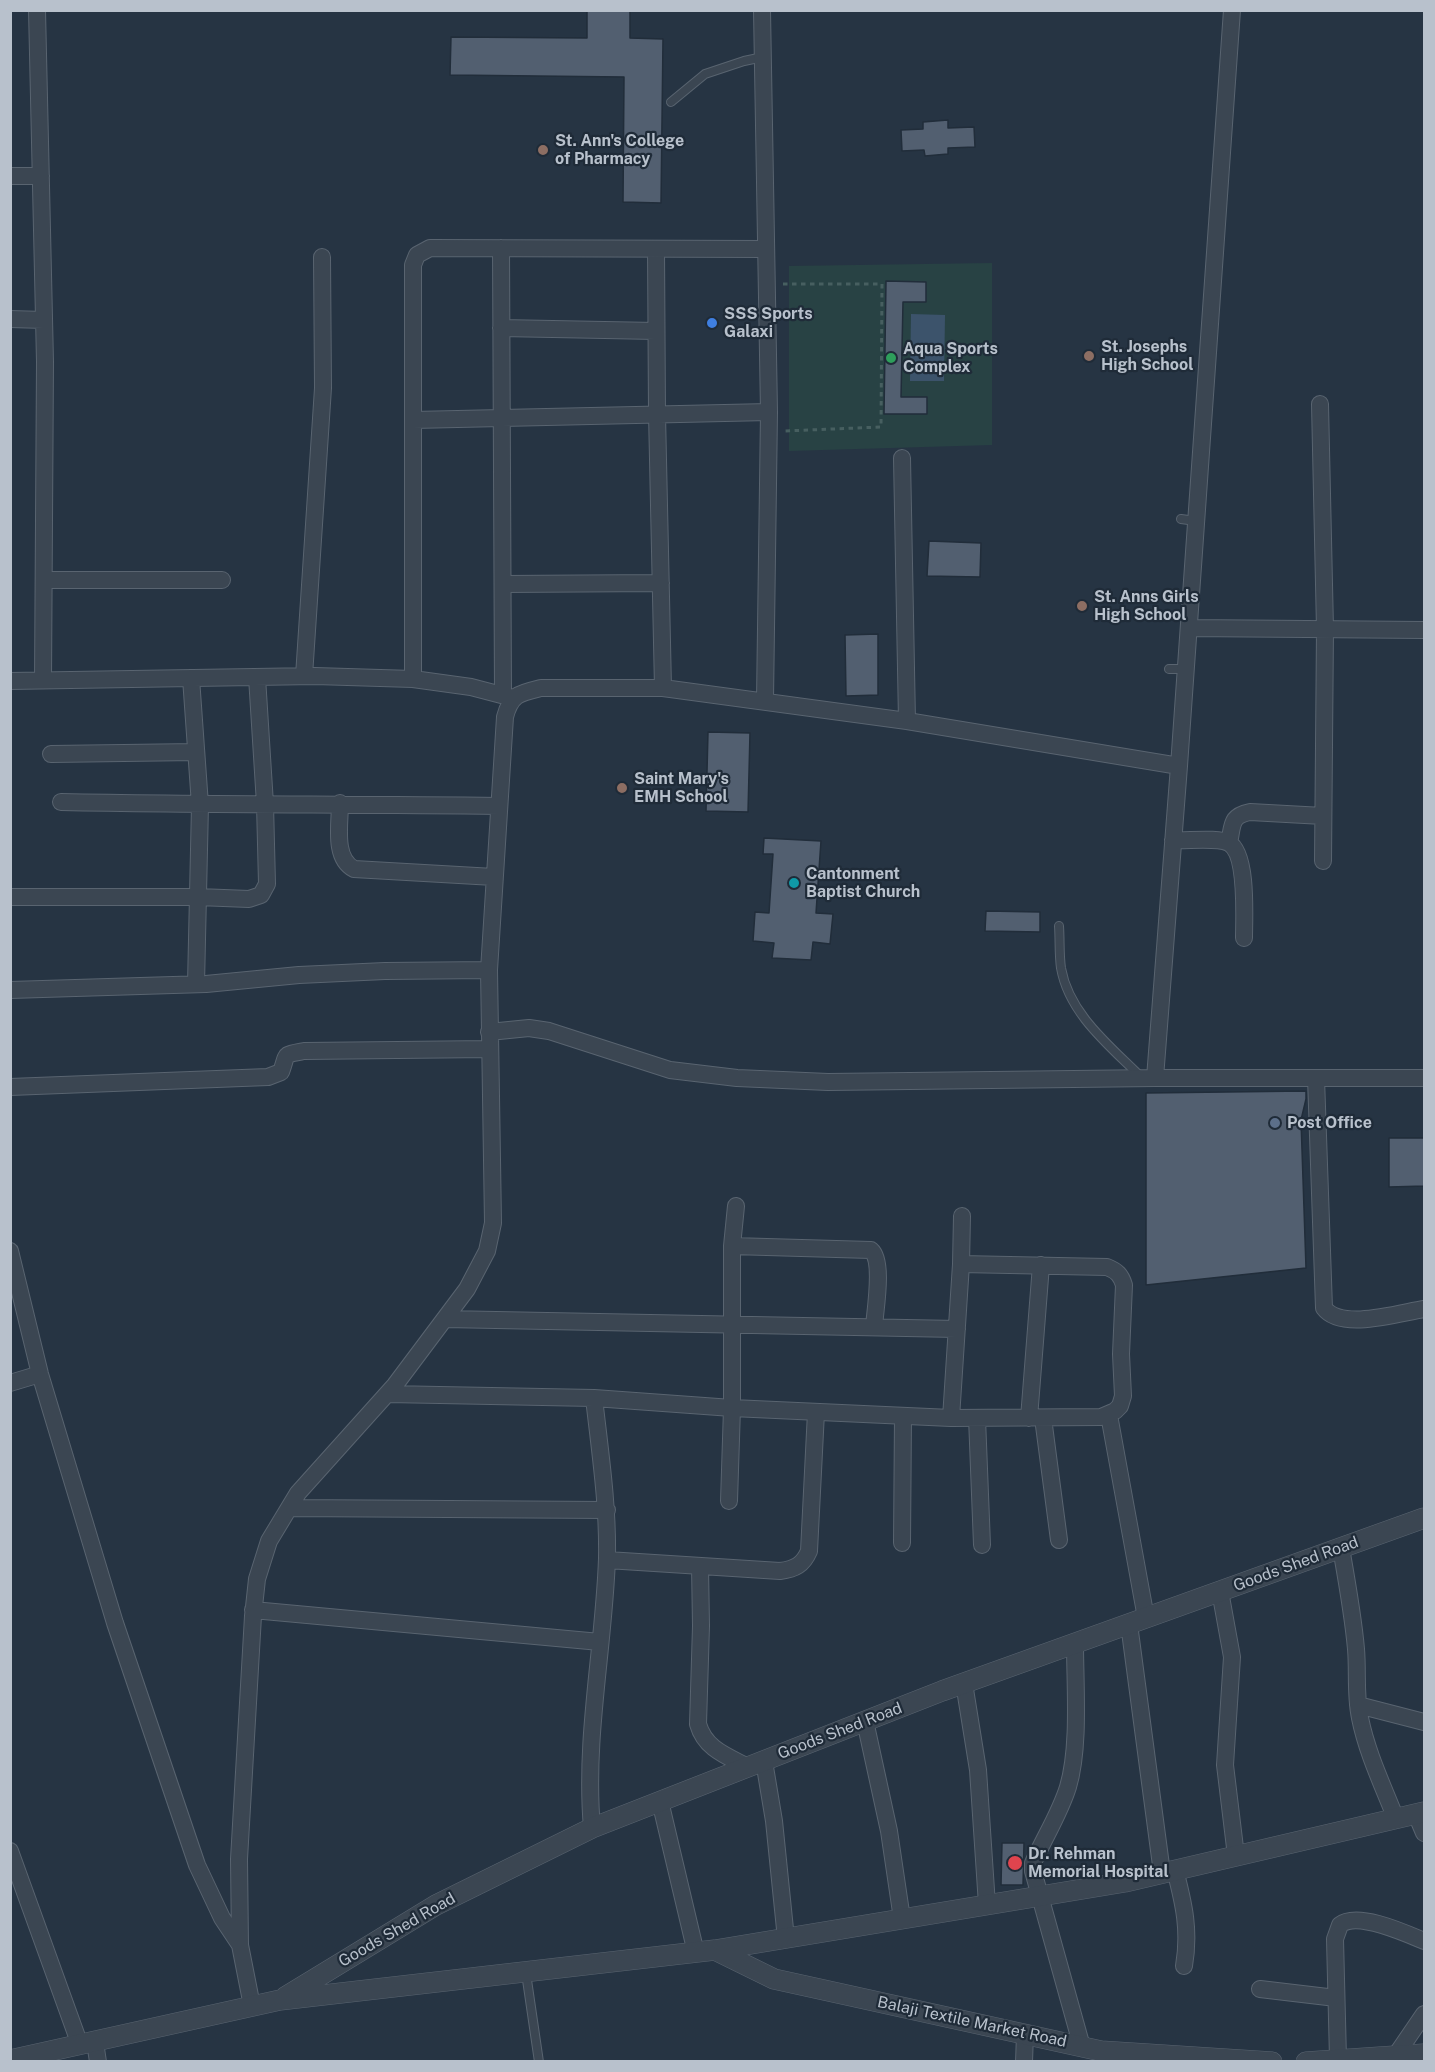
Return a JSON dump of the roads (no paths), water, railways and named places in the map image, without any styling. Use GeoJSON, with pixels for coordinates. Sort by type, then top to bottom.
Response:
{"type":"FeatureCollection","features":[{"type":"Feature","properties":{"kind":"street"},"geometry":{"type":"LineString","coordinates":[[37,10],[44,320],[44,680]]}},
{"type":"Feature","properties":{"kind":"street"},"geometry":{"type":"LineString","coordinates":[[762,10],[769,412],[765,700]]}},
{"type":"Feature","properties":{"kind":"street"},"geometry":{"type":"LineString","coordinates":[[1149,1078],[1179,766],[1178,669],[1189,628],[1189,520],[1232,10]]}},
{"type":"Feature","properties":{"kind":"street"},"geometry":{"type":"LineString","coordinates":[[10,176],[41,176]]}},
{"type":"Feature","properties":{"kind":"street"},"geometry":{"type":"LineString","coordinates":[[413,679],[413,265],[417,255],[430,248],[766,249]]}},
{"type":"Feature","properties":{"kind":"street"},"geometry":{"type":"LineString","coordinates":[[252,2006],[240,1945],[239,1859],[253,1610],[257,1579],[269,1541],[298,1493],[388,1394],[467,1289],[487,1251],[493,1223],[489,970],[508,697],[503,584],[501,248]]}},
{"type":"Feature","properties":{"kind":"street"},"geometry":{"type":"LineString","coordinates":[[656,249],[663,688]]}},
{"type":"Feature","properties":{"kind":"street"},"geometry":{"type":"LineString","coordinates":[[304,676],[323,388],[322,257]]}},
{"type":"Feature","properties":{"kind":"street"},"geometry":{"type":"LineString","coordinates":[[10,319],[44,320]]}},
{"type":"Feature","properties":{"kind":"street"},"geometry":{"type":"LineString","coordinates":[[501,328],[656,331]]}},
{"type":"Feature","properties":{"kind":"street"},"geometry":{"type":"LineString","coordinates":[[1320,404],[1325,629],[1323,861]]}},
{"type":"Feature","properties":{"kind":"street"},"geometry":{"type":"LineString","coordinates":[[413,420],[769,412]]}},
{"type":"Feature","properties":{"kind":"street"},"geometry":{"type":"LineString","coordinates":[[902,458],[907,721]]}},
{"type":"Feature","properties":{"kind":"street"},"geometry":{"type":"LineString","coordinates":[[45,580],[222,580]]}},
{"type":"Feature","properties":{"kind":"street"},"geometry":{"type":"LineString","coordinates":[[503,584],[661,583]]}},
{"type":"Feature","properties":{"kind":"street"},"geometry":{"type":"LineString","coordinates":[[1189,628],[1425,630]]}},
{"type":"Feature","properties":{"kind":"street"},"geometry":{"type":"LineString","coordinates":[[10,681],[304,676],[413,679],[471,687],[508,697],[541,688],[663,688],[907,721],[1179,766]]}},
{"type":"Feature","properties":{"kind":"street"},"geometry":{"type":"LineString","coordinates":[[10,897],[249,899],[261,895],[267,884],[265,804],[257,677]]}},
{"type":"Feature","properties":{"kind":"street"},"geometry":{"type":"LineString","coordinates":[[191,678],[200,805],[196,984]]}},
{"type":"Feature","properties":{"kind":"street"},"geometry":{"type":"LineString","coordinates":[[51,754],[196,752]]}},
{"type":"Feature","properties":{"kind":"street"},"geometry":{"type":"LineString","coordinates":[[61,802],[499,806]]}},
{"type":"Feature","properties":{"kind":"street"},"geometry":{"type":"LineString","coordinates":[[340,804],[340,852],[343,861],[354,869],[494,877]]}},
{"type":"Feature","properties":{"kind":"street"},"geometry":{"type":"LineString","coordinates":[[1229,843],[1235,819],[1245,813],[1323,816]]}},
{"type":"Feature","properties":{"kind":"street"},"geometry":{"type":"LineString","coordinates":[[1173,840],[1221,841],[1235,848],[1242,869],[1244,938]]}},
{"type":"Feature","properties":{"kind":"street"},"geometry":{"type":"LineString","coordinates":[[10,990],[196,984],[299,975],[385,971],[489,970]]}},
{"type":"Feature","properties":{"kind":"street"},"geometry":{"type":"LineString","coordinates":[[10,1086],[268,1077],[281,1072],[284,1059],[288,1055],[304,1051],[489,1040],[529,1028],[549,1031],[670,1070],[737,1078],[828,1082],[1149,1078],[1425,1078]]}},
{"type":"Feature","properties":{"kind":"street"},"geometry":{"type":"LineString","coordinates":[[1316,1078],[1324,1308],[1331,1316],[1354,1320],[1425,1309]]}},
{"type":"Feature","properties":{"kind":"street"},"geometry":{"type":"LineString","coordinates":[[729,1501],[732,1408],[732,1246],[736,1206]]}},
{"type":"Feature","properties":{"kind":"street"},"geometry":{"type":"LineString","coordinates":[[951,1418],[962,1216]]}},
{"type":"Feature","properties":{"kind":"street"},"geometry":{"type":"LineString","coordinates":[[732,1246],[871,1250],[875,1254],[878,1266],[874,1327]]}},
{"type":"Feature","properties":{"kind":"street"},"geometry":{"type":"LineString","coordinates":[[10,1251],[40,1374],[115,1623],[197,1865],[222,1918],[240,1945]]}},
{"type":"Feature","properties":{"kind":"street"},"geometry":{"type":"LineString","coordinates":[[388,1394],[594,1398],[732,1408],[951,1418],[1101,1418],[1120,1406],[1124,1285],[1116,1271],[1107,1267],[961,1264]]}},
{"type":"Feature","properties":{"kind":"street"},"geometry":{"type":"LineString","coordinates":[[1041,1265],[1036,1418],[1059,1540]]}},
{"type":"Feature","properties":{"kind":"street"},"geometry":{"type":"LineString","coordinates":[[445,1319],[957,1329]]}},
{"type":"Feature","properties":{"kind":"street"},"geometry":{"type":"LineString","coordinates":[[10,1383],[40,1374]]}},
{"type":"Feature","properties":{"kind":"street"},"geometry":{"type":"LineString","coordinates":[[592,1828],[590,1776],[607,1560],[607,1510],[594,1398]]}},
{"type":"Feature","properties":{"kind":"street"},"geometry":{"type":"LineString","coordinates":[[607,1560],[780,1571],[799,1566],[809,1551],[816,1412]]}},
{"type":"Feature","properties":{"kind":"street"},"geometry":{"type":"LineString","coordinates":[[1109,1415],[1169,1872],[1187,1925],[1188,1945],[1184,1966]]}},
{"type":"Feature","properties":{"kind":"street"},"geometry":{"type":"LineString","coordinates":[[902,1543],[903,1416]]}},
{"type":"Feature","properties":{"kind":"street"},"geometry":{"type":"LineString","coordinates":[[977,1418],[982,1545]]}},
{"type":"Feature","properties":{"kind":"street"},"geometry":{"type":"LineString","coordinates":[[289,1508],[607,1510]]}},
{"type":"Feature","properties":{"kind":"street","name":"Goods Shed Road"},"geometry":{"type":"LineString","coordinates":[[280,2000],[436,1905],[592,1828],[964,1683],[1425,1518]]}},
{"type":"Feature","properties":{"kind":"street"},"geometry":{"type":"LineString","coordinates":[[1341,1548],[1354,1622],[1358,1705],[1370,1753],[1396,1819]]}},
{"type":"Feature","properties":{"kind":"street"},"geometry":{"type":"LineString","coordinates":[[700,1566],[701,1651],[698,1724],[701,1734],[714,1749],[756,1764],[774,1821],[786,1939]]}},
{"type":"Feature","properties":{"kind":"street"},"geometry":{"type":"LineString","coordinates":[[1220,1591],[1232,1656],[1225,1765],[1236,1856]]}},
{"type":"Feature","properties":{"kind":"street"},"geometry":{"type":"LineString","coordinates":[[253,1610],[600,1642]]}},
{"type":"Feature","properties":{"kind":"street"},"geometry":{"type":"LineString","coordinates":[[1075,1643],[1072,1768],[1067,1789],[1033,1863],[1035,1881],[1082,2047]]}},
{"type":"Feature","properties":{"kind":"street"},"geometry":{"type":"LineString","coordinates":[[964,1683],[978,1770],[987,1905]]}},
{"type":"Feature","properties":{"kind":"street"},"geometry":{"type":"LineString","coordinates":[[1358,1705],[1425,1722]]}},
{"type":"Feature","properties":{"kind":"street"},"geometry":{"type":"LineString","coordinates":[[865,1721],[889,1831],[902,1919]]}},
{"type":"Feature","properties":{"kind":"street"},"geometry":{"type":"LineString","coordinates":[[660,1801],[706,1951]]}},
{"type":"Feature","properties":{"kind":"street"},"geometry":{"type":"LineString","coordinates":[[1420,1813],[1425,1833]]}},
{"type":"Feature","properties":{"kind":"street","name":"Goods Shed Road"},"geometry":{"type":"LineString","coordinates":[[10,2060],[280,2000],[706,1951],[1125,1882],[1420,1813]]}},
{"type":"Feature","properties":{"kind":"street"},"geometry":{"type":"LineString","coordinates":[[10,1851],[88,2043],[98,2061]]}},
{"type":"Feature","properties":{"kind":"street"},"geometry":{"type":"LineString","coordinates":[[1338,2059],[1335,1939],[1340,1925],[1350,1919],[1360,1920],[1425,1941]]}},
{"type":"Feature","properties":{"kind":"street","name":"Balaji Textile Market Road"},"geometry":{"type":"LineString","coordinates":[[706,1951],[774,1979],[1101,2051],[1203,2059],[1272,2061]]}},
{"type":"Feature","properties":{"kind":"street"},"geometry":{"type":"LineString","coordinates":[[1260,1989],[1336,1998]]}},
{"type":"Feature","properties":{"kind":"street"},"geometry":{"type":"LineString","coordinates":[[1306,2061],[1413,2056],[1425,2014]]}},
{"type":"Feature","properties":{"kind":"street"},"geometry":{"type":"LineString","coordinates":[[1024,2061],[1025,2034]]}},
{"type":"Feature","properties":{"kind":"lane"},"geometry":{"type":"LineString","coordinates":[[671,102],[705,75],[744,61],[763,57]]}},
{"type":"Feature","properties":{"kind":"lane"},"geometry":{"type":"LineString","coordinates":[[1059,926],[1061,969],[1075,1006],[1092,1027],[1149,1078]]}},
{"type":"Feature","properties":{"kind":"lane"},"geometry":{"type":"LineString","coordinates":[[526,1972],[538,2061]]}},
{"type":"Feature","properties":{"kind":"water"},"geometry":{"type":"Polygon","coordinates":[[[911,314],[945,315],[944,381],[910,381],[911,314]]]}},
{"type":"Feature","properties":{"kind":"place","name":"St. Ann's College of Pharmacy"},"geometry":{"type":"Point","coordinates":[543,150]}},
{"type":"Feature","properties":{"kind":"place","name":"SSS Sports Galaxi"},"geometry":{"type":"Point","coordinates":[712,323]}},
{"type":"Feature","properties":{"kind":"place","name":"St. Josephs High School"},"geometry":{"type":"Point","coordinates":[1089,356]}},
{"type":"Feature","properties":{"kind":"place","name":"Aqua Sports Complex"},"geometry":{"type":"Point","coordinates":[891,358]}},
{"type":"Feature","properties":{"kind":"place","name":"St. Anns Girls High School"},"geometry":{"type":"Point","coordinates":[1082,606]}},
{"type":"Feature","properties":{"kind":"place","name":"Saint Mary's EMH School"},"geometry":{"type":"Point","coordinates":[622,788]}},
{"type":"Feature","properties":{"kind":"place","name":"Cantonment Baptist Church"},"geometry":{"type":"Point","coordinates":[794,883]}},
{"type":"Feature","properties":{"kind":"place","name":"Post Office"},"geometry":{"type":"Point","coordinates":[1275,1123]}},
{"type":"Feature","properties":{"kind":"place","name":"Dr. Rehman Memorial Hospital"},"geometry":{"type":"Point","coordinates":[1015,1863]}}]}
